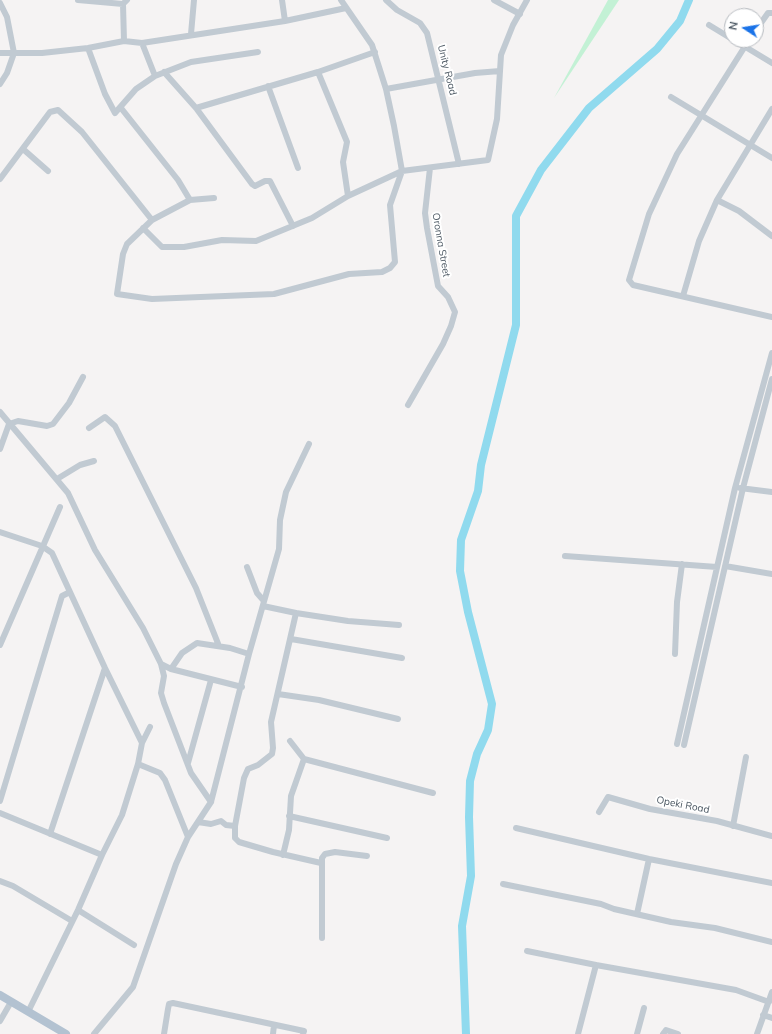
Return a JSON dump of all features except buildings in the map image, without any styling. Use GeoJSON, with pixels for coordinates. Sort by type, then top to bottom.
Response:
{"type":"FeatureCollection","features":[{"type":"Feature","properties":{"kind":"main road"},"geometry":{"type":"LineString","coordinates":[[0,995],[66,1034]]}},
{"type":"Feature","properties":{"kind":"street"},"geometry":{"type":"LineString","coordinates":[[78,0],[125,2],[124,41]]}},
{"type":"Feature","properties":{"kind":"street"},"geometry":{"type":"LineString","coordinates":[[191,34],[194,0]]}},
{"type":"Feature","properties":{"kind":"street"},"geometry":{"type":"LineString","coordinates":[[282,0],[285,20]]}},
{"type":"Feature","properties":{"kind":"street"},"geometry":{"type":"LineString","coordinates":[[214,198],[190,200],[152,220],[126,244],[117,294],[152,299],[268,295],[349,274],[382,272],[390,268],[395,262],[390,206],[402,171],[386,89],[375,52],[366,34],[341,0]]}},
{"type":"Feature","properties":{"kind":"street","name":"Unity Road"},"geometry":{"type":"LineString","coordinates":[[386,0],[397,10],[420,23],[427,33],[459,164]]}},
{"type":"Feature","properties":{"kind":"street"},"geometry":{"type":"LineString","coordinates":[[494,0],[520,14]]}},
{"type":"Feature","properties":{"kind":"street"},"geometry":{"type":"LineString","coordinates":[[143,228],[162,247],[184,247],[222,240],[256,241],[312,218],[348,196],[402,171],[488,160],[497,119],[501,55],[505,43],[527,0]]}},
{"type":"Feature","properties":{"kind":"street"},"geometry":{"type":"LineString","coordinates":[[0,3],[7,17],[14,53],[9,69],[0,84]]}},
{"type":"Feature","properties":{"kind":"street"},"geometry":{"type":"LineString","coordinates":[[0,53],[42,53],[88,48],[124,41],[142,43],[285,20],[346,8]]}},
{"type":"Feature","properties":{"kind":"street"},"geometry":{"type":"LineString","coordinates":[[764,19],[768,13],[772,13]]}},
{"type":"Feature","properties":{"kind":"street"},"geometry":{"type":"LineString","coordinates":[[709,25],[724,34]]}},
{"type":"Feature","properties":{"kind":"street"},"geometry":{"type":"LineString","coordinates":[[142,43],[155,76]]}},
{"type":"Feature","properties":{"kind":"street"},"geometry":{"type":"LineString","coordinates":[[88,48],[114,113],[121,108],[136,89],[155,76],[164,72],[191,62],[258,52]]}},
{"type":"Feature","properties":{"kind":"street"},"geometry":{"type":"LineString","coordinates":[[744,48],[677,154],[649,214],[629,280],[633,284],[772,317]]}},
{"type":"Feature","properties":{"kind":"street"},"geometry":{"type":"LineString","coordinates":[[747,48],[772,63]]}},
{"type":"Feature","properties":{"kind":"street"},"geometry":{"type":"LineString","coordinates":[[196,108],[318,72],[375,52]]}},
{"type":"Feature","properties":{"kind":"street"},"geometry":{"type":"LineString","coordinates":[[386,89],[439,81],[475,73],[500,71]]}},
{"type":"Feature","properties":{"kind":"street"},"geometry":{"type":"LineString","coordinates":[[164,72],[196,108],[252,184],[255,186],[265,181],[270,181],[293,226]]}},
{"type":"Feature","properties":{"kind":"street"},"geometry":{"type":"LineString","coordinates":[[318,72],[347,142],[343,162],[348,196]]}},
{"type":"Feature","properties":{"kind":"street"},"geometry":{"type":"LineString","coordinates":[[268,86],[298,168]]}},
{"type":"Feature","properties":{"kind":"street"},"geometry":{"type":"LineString","coordinates":[[671,97],[701,116],[750,143],[772,158]]}},
{"type":"Feature","properties":{"kind":"street"},"geometry":{"type":"LineString","coordinates":[[121,108],[178,180],[190,200]]}},
{"type":"Feature","properties":{"kind":"street"},"geometry":{"type":"LineString","coordinates":[[683,296],[699,241],[717,200],[750,143],[772,109]]}},
{"type":"Feature","properties":{"kind":"street"},"geometry":{"type":"LineString","coordinates":[[0,179],[50,112],[58,110],[82,132],[152,220]]}},
{"type":"Feature","properties":{"kind":"street"},"geometry":{"type":"LineString","coordinates":[[23,149],[48,171]]}},
{"type":"Feature","properties":{"kind":"street","name":"Oronna Street"},"geometry":{"type":"LineString","coordinates":[[408,405],[443,344],[455,312],[448,298],[438,286],[426,228],[425,213],[430,168]]}},
{"type":"Feature","properties":{"kind":"street"},"geometry":{"type":"LineString","coordinates":[[717,200],[739,211],[772,236]]}},
{"type":"Feature","properties":{"kind":"street"},"geometry":{"type":"LineString","coordinates":[[677,744],[735,488],[772,353]]}},
{"type":"Feature","properties":{"kind":"street"},"geometry":{"type":"LineString","coordinates":[[0,449],[10,424],[18,421],[47,426],[53,424],[69,404],[84,377]]}},
{"type":"Feature","properties":{"kind":"street"},"geometry":{"type":"LineString","coordinates":[[684,745],[743,488],[769,400],[772,379]]}},
{"type":"Feature","properties":{"kind":"street"},"geometry":{"type":"LineString","coordinates":[[0,412],[68,492],[96,550],[143,628],[161,664],[164,676],[162,698],[197,784],[211,802]]}},
{"type":"Feature","properties":{"kind":"street"},"geometry":{"type":"LineString","coordinates":[[88,428],[105,417],[115,426],[196,588],[219,646]]}},
{"type":"Feature","properties":{"kind":"street"},"geometry":{"type":"LineString","coordinates":[[94,1034],[133,987],[176,864],[188,837],[211,802],[242,687],[249,654],[279,550],[280,520],[286,492],[309,444]]}},
{"type":"Feature","properties":{"kind":"street"},"geometry":{"type":"LineString","coordinates":[[57,479],[80,465],[94,461]]}},
{"type":"Feature","properties":{"kind":"street"},"geometry":{"type":"LineString","coordinates":[[735,488],[772,492]]}},
{"type":"Feature","properties":{"kind":"street"},"geometry":{"type":"LineString","coordinates":[[0,645],[60,507]]}},
{"type":"Feature","properties":{"kind":"street"},"geometry":{"type":"LineString","coordinates":[[0,532],[42,546],[52,553],[105,668],[142,743]]}},
{"type":"Feature","properties":{"kind":"street"},"geometry":{"type":"LineString","coordinates":[[565,556],[717,567]]}},
{"type":"Feature","properties":{"kind":"street"},"geometry":{"type":"LineString","coordinates":[[675,654],[677,602],[682,564]]}},
{"type":"Feature","properties":{"kind":"street"},"geometry":{"type":"LineString","coordinates":[[725,566],[772,574]]}},
{"type":"Feature","properties":{"kind":"street"},"geometry":{"type":"LineString","coordinates":[[247,567],[263,603],[296,613],[348,621],[399,625]]}},
{"type":"Feature","properties":{"kind":"street"},"geometry":{"type":"LineString","coordinates":[[0,801],[62,596],[70,592]]}},
{"type":"Feature","properties":{"kind":"street"},"geometry":{"type":"LineString","coordinates":[[296,613],[271,722],[272,754],[258,765],[248,769],[235,826],[237,841],[283,855],[321,863]]}},
{"type":"Feature","properties":{"kind":"street"},"geometry":{"type":"LineString","coordinates":[[291,639],[402,658]]}},
{"type":"Feature","properties":{"kind":"street"},"geometry":{"type":"LineString","coordinates":[[171,669],[182,653],[191,645],[196,643],[219,646],[249,654]]}},
{"type":"Feature","properties":{"kind":"street"},"geometry":{"type":"LineString","coordinates":[[161,664],[171,669],[242,687]]}},
{"type":"Feature","properties":{"kind":"street"},"geometry":{"type":"LineString","coordinates":[[50,834],[105,668]]}},
{"type":"Feature","properties":{"kind":"street"},"geometry":{"type":"LineString","coordinates":[[188,763],[211,680]]}},
{"type":"Feature","properties":{"kind":"street"},"geometry":{"type":"LineString","coordinates":[[278,694],[319,700],[398,718]]}},
{"type":"Feature","properties":{"kind":"street"},"geometry":{"type":"LineString","coordinates":[[28,1012],[78,910],[102,855],[122,815],[138,764],[142,743],[150,727]]}},
{"type":"Feature","properties":{"kind":"street"},"geometry":{"type":"LineString","coordinates":[[290,741],[304,759],[433,794]]}},
{"type":"Feature","properties":{"kind":"street"},"geometry":{"type":"LineString","coordinates":[[733,826],[746,757]]}},
{"type":"Feature","properties":{"kind":"street"},"geometry":{"type":"LineString","coordinates":[[283,855],[289,830],[291,796],[304,759]]}},
{"type":"Feature","properties":{"kind":"street"},"geometry":{"type":"LineString","coordinates":[[138,764],[160,773],[165,780],[188,837]]}},
{"type":"Feature","properties":{"kind":"street","name":"Opeki Road"},"geometry":{"type":"LineString","coordinates":[[599,812],[608,797],[650,809],[733,826],[772,836]]}},
{"type":"Feature","properties":{"kind":"street"},"geometry":{"type":"LineString","coordinates":[[0,813],[102,855]]}},
{"type":"Feature","properties":{"kind":"street"},"geometry":{"type":"LineString","coordinates":[[289,816],[387,838]]}},
{"type":"Feature","properties":{"kind":"street"},"geometry":{"type":"LineString","coordinates":[[198,822],[211,824],[221,821],[226,825],[235,826]]}},
{"type":"Feature","properties":{"kind":"street"},"geometry":{"type":"LineString","coordinates":[[516,828],[649,859],[772,883]]}},
{"type":"Feature","properties":{"kind":"street"},"geometry":{"type":"LineString","coordinates":[[322,938],[322,858],[330,853],[367,856]]}},
{"type":"Feature","properties":{"kind":"street"},"geometry":{"type":"LineString","coordinates":[[637,914],[649,859]]}},
{"type":"Feature","properties":{"kind":"street"},"geometry":{"type":"LineString","coordinates":[[0,881],[13,886],[72,921]]}},
{"type":"Feature","properties":{"kind":"street"},"geometry":{"type":"LineString","coordinates":[[503,884],[601,904],[680,924],[715,928],[772,942]]}},
{"type":"Feature","properties":{"kind":"street"},"geometry":{"type":"LineString","coordinates":[[78,910],[134,945]]}},
{"type":"Feature","properties":{"kind":"street"},"geometry":{"type":"LineString","coordinates":[[528,951],[596,965],[736,990],[768,1002]]}},
{"type":"Feature","properties":{"kind":"street"},"geometry":{"type":"LineString","coordinates":[[578,1034],[596,965]]}},
{"type":"Feature","properties":{"kind":"street"},"geometry":{"type":"LineString","coordinates":[[757,1034],[772,992]]}},
{"type":"Feature","properties":{"kind":"street"},"geometry":{"type":"LineString","coordinates":[[0,1021],[11,1002]]}},
{"type":"Feature","properties":{"kind":"street"},"geometry":{"type":"LineString","coordinates":[[164,1034],[169,1004],[173,1003],[304,1031],[303,1034]]}},
{"type":"Feature","properties":{"kind":"street"},"geometry":{"type":"LineString","coordinates":[[637,1034],[644,1008]]}},
{"type":"Feature","properties":{"kind":"street"},"geometry":{"type":"LineString","coordinates":[[764,1015],[772,1018]]}},
{"type":"Feature","properties":{"kind":"street"},"geometry":{"type":"LineString","coordinates":[[273,1034],[274,1025]]}},
{"type":"Feature","properties":{"kind":"street"},"geometry":{"type":"LineString","coordinates":[[663,1034],[666,1030],[678,1034]]}},
{"type":"Feature","properties":{"kind":"green space"},"geometry":{"type":"Polygon","coordinates":[[[608,0],[619,0],[554,98],[608,0]]]}},
{"type":"Feature","properties":{"kind":"waterway"},"geometry":{"type":"LineString","coordinates":[[466,1034],[462,926],[471,876],[469,817],[470,781],[477,754],[488,730],[492,704],[468,612],[460,571],[461,540],[478,491],[481,465],[516,325],[516,216],[541,170],[589,108],[657,49],[680,21],[689,0]]}}]}
